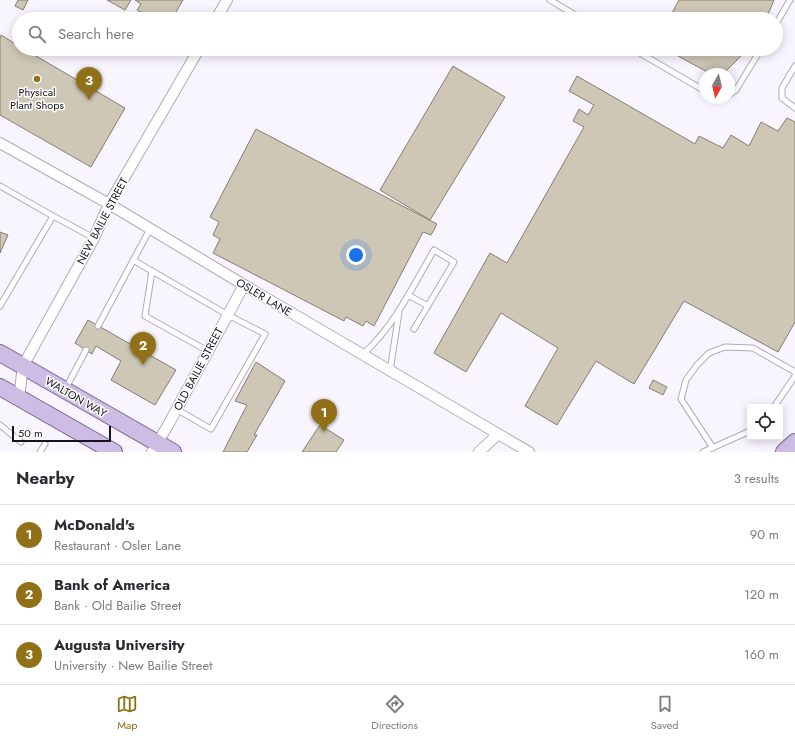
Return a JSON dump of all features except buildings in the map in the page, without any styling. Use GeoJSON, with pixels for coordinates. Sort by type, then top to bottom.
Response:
{"type":"FeatureCollection","features":[{"type":"Feature","properties":{"kind":"main road","name":"WALTON WAY"},"geometry":{"type":"LineString","coordinates":[[0,353],[155,448],[173,452]]}},
{"type":"Feature","properties":{"kind":"main road"},"geometry":{"type":"LineString","coordinates":[[0,387],[114,452]]}},
{"type":"Feature","properties":{"kind":"main road"},"geometry":{"type":"LineString","coordinates":[[784,452],[795,442]]}},
{"type":"Feature","properties":{"kind":"street"},"geometry":{"type":"LineString","coordinates":[[220,12],[227,0]]}},
{"type":"Feature","properties":{"kind":"street","name":"NEW BAILIE STREET"},"geometry":{"type":"LineString","coordinates":[[19,398],[23,366],[94,238],[109,204],[195,56]]}},
{"type":"Feature","properties":{"kind":"street","name":"OSLER LANE"},"geometry":{"type":"LineString","coordinates":[[0,143],[109,204],[362,355],[529,452]]}},
{"type":"Feature","properties":{"kind":"street","name":"OLD BAILIE STREET"},"geometry":{"type":"LineString","coordinates":[[155,448],[244,285]]}},
{"type":"Feature","properties":{"kind":"street"},"geometry":{"type":"LineString","coordinates":[[480,452],[498,434]]}},
{"type":"Feature","properties":{"kind":"lane"},"geometry":{"type":"LineString","coordinates":[[550,0],[570,12]]}},
{"type":"Feature","properties":{"kind":"lane"},"geometry":{"type":"LineString","coordinates":[[783,12],[790,0]]}},
{"type":"Feature","properties":{"kind":"lane"},"geometry":{"type":"LineString","coordinates":[[645,56],[699,88]]}},
{"type":"Feature","properties":{"kind":"lane"},"geometry":{"type":"LineString","coordinates":[[735,91],[757,56]]}},
{"type":"Feature","properties":{"kind":"lane"},"geometry":{"type":"LineString","coordinates":[[795,66],[782,88],[782,98],[795,108]]}},
{"type":"Feature","properties":{"kind":"lane"},"geometry":{"type":"LineString","coordinates":[[0,186],[94,238]]}},
{"type":"Feature","properties":{"kind":"lane"},"geometry":{"type":"LineString","coordinates":[[0,306],[53,216]]}},
{"type":"Feature","properties":{"kind":"lane"},"geometry":{"type":"LineString","coordinates":[[98,326],[150,229]]}},
{"type":"Feature","properties":{"kind":"lane"},"geometry":{"type":"LineString","coordinates":[[362,355],[372,346],[399,311],[434,250],[454,262],[414,329]]}},
{"type":"Feature","properties":{"kind":"lane"},"geometry":{"type":"LineString","coordinates":[[133,260],[228,315],[265,334],[211,429],[176,409]]}},
{"type":"Feature","properties":{"kind":"lane"},"geometry":{"type":"LineString","coordinates":[[152,271],[145,316],[208,351]]}},
{"type":"Feature","properties":{"kind":"lane"},"geometry":{"type":"LineString","coordinates":[[408,295],[428,306]]}},
{"type":"Feature","properties":{"kind":"lane"},"geometry":{"type":"LineString","coordinates":[[390,371],[399,311]]}},
{"type":"Feature","properties":{"kind":"lane"},"geometry":{"type":"LineString","coordinates":[[713,448],[680,400],[686,380],[697,365],[709,353],[725,347],[754,348],[795,372]]}},
{"type":"Feature","properties":{"kind":"lane"},"geometry":{"type":"LineString","coordinates":[[64,391],[86,350]]}},
{"type":"Feature","properties":{"kind":"lane"},"geometry":{"type":"LineString","coordinates":[[776,404],[795,376]]}},
{"type":"Feature","properties":{"kind":"lane"},"geometry":{"type":"LineString","coordinates":[[0,425],[21,442]]}},
{"type":"Feature","properties":{"kind":"lane"},"geometry":{"type":"LineString","coordinates":[[703,452],[747,432]]}},
{"type":"Feature","properties":{"kind":"lane"},"geometry":{"type":"LineString","coordinates":[[40,452],[44,444]]}},
{"type":"Feature","properties":{"kind":"place","name":"Physical Plant Shops"},"geometry":{"type":"Point","coordinates":[37,79]}},
{"type":"Feature","properties":{"kind":"place","name":"Augusta University"},"geometry":{"type":"Point","coordinates":[89,100]}},
{"type":"Feature","properties":{"kind":"place","name":"Bank of America"},"geometry":{"type":"Point","coordinates":[143,365]}},
{"type":"Feature","properties":{"kind":"place","name":"McDonald's"},"geometry":{"type":"Point","coordinates":[324,432]}}]}
